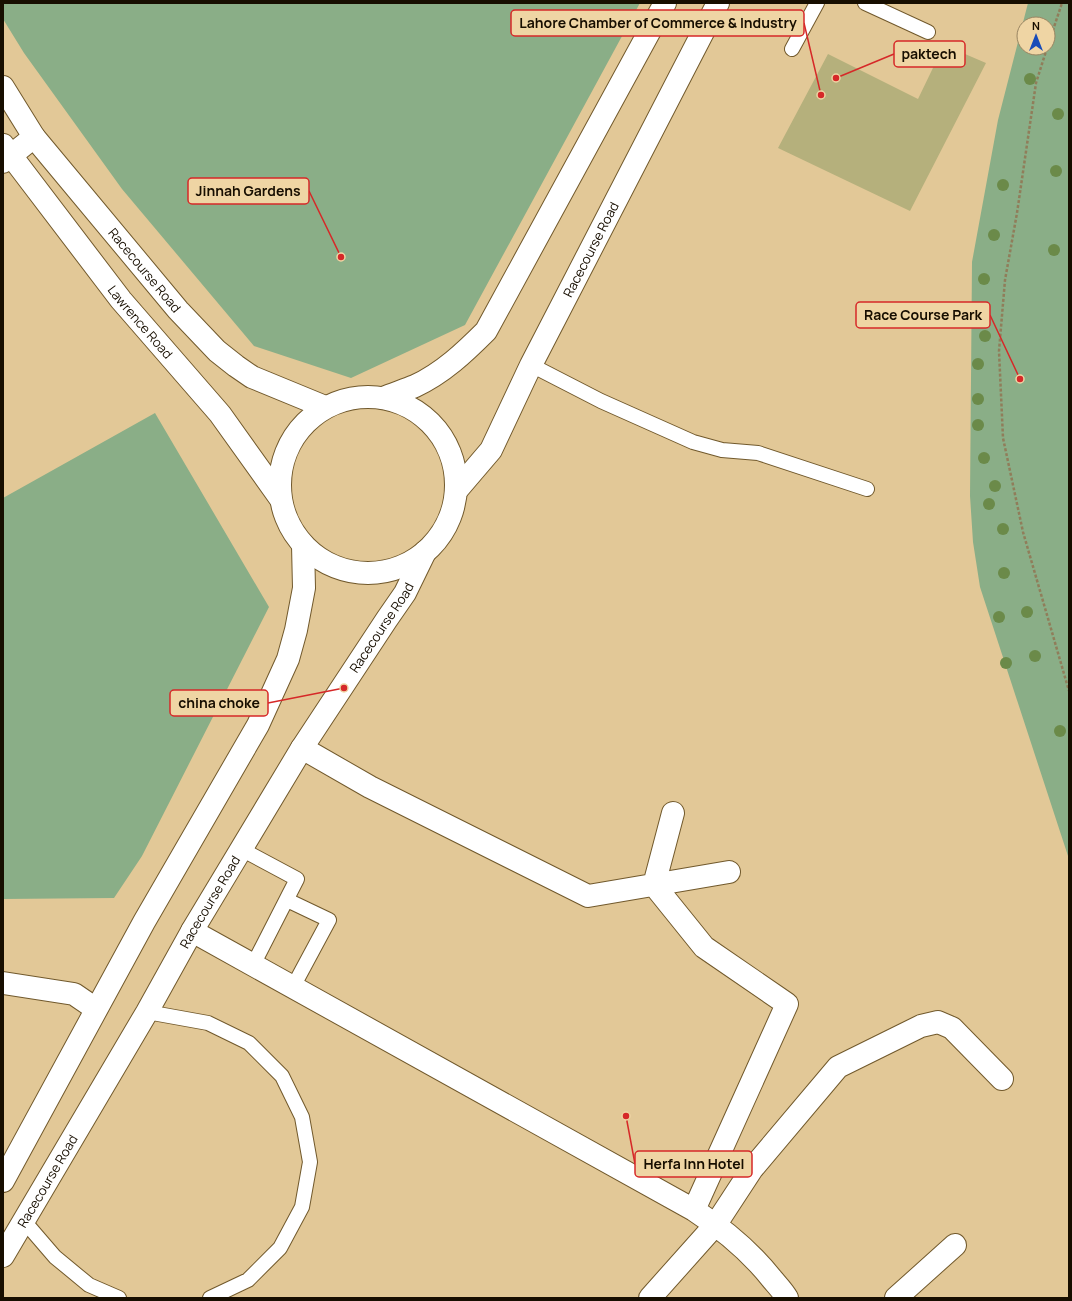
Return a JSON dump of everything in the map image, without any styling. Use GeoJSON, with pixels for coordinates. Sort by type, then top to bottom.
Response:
{"type":"FeatureCollection","features":[{"type":"Feature","properties":{"kind":"main road"},"geometry":{"type":"LineString","coordinates":[[383,398],[415,386],[440,372],[464,353],[486,331],[665,3]]}},
{"type":"Feature","properties":{"kind":"main road","name":"Racecourse Road"},"geometry":{"type":"LineString","coordinates":[[456,491],[491,450],[531,365],[718,3]]}},
{"type":"Feature","properties":{"kind":"main road","name":"Racecourse Road"},"geometry":{"type":"LineString","coordinates":[[3,87],[34,137],[178,310],[216,351],[252,377],[325,407]]}},
{"type":"Feature","properties":{"kind":"main road"},"geometry":{"type":"LineString","coordinates":[[5,154],[34,137]]}},
{"type":"Feature","properties":{"kind":"main road","name":"Lawrence Road"},"geometry":{"type":"LineString","coordinates":[[5,154],[122,300],[220,414],[280,498]]}},
{"type":"Feature","properties":{"kind":"main road"},"geometry":{"type":"LineString","coordinates":[[363,396],[383,398],[407,406],[418,413],[429,421],[445,441],[454,465],[456,491],[452,514],[441,535],[425,552],[402,566],[376,573],[349,571],[324,562],[303,545],[288,523],[280,498],[280,471],[288,445],[304,423],[325,407],[343,400],[363,396]]}},
{"type":"Feature","properties":{"kind":"main road"},"geometry":{"type":"LineString","coordinates":[[3,1181],[144,922],[258,725],[288,659],[296,630],[303,595],[303,545]]}},
{"type":"Feature","properties":{"kind":"main road","name":"Racecourse Road"},"geometry":{"type":"LineString","coordinates":[[3,1256],[241,849],[302,748],[387,619],[406,593],[425,552]]}},
{"type":"Feature","properties":{"kind":"main road"},"geometry":{"type":"LineString","coordinates":[[302,748],[370,787],[588,896],[729,872]]}},
{"type":"Feature","properties":{"kind":"main road"},"geometry":{"type":"LineString","coordinates":[[654,885],[673,812]]}},
{"type":"Feature","properties":{"kind":"main road"},"geometry":{"type":"LineString","coordinates":[[654,885],[704,947],[787,1004],[694,1210]]}},
{"type":"Feature","properties":{"kind":"main road"},"geometry":{"type":"LineString","coordinates":[[192,931],[694,1210],[716,1224],[739,1243],[761,1265],[787,1298]]}},
{"type":"Feature","properties":{"kind":"main road"},"geometry":{"type":"LineString","coordinates":[[3,983],[74,994],[96,1009]]}},
{"type":"Feature","properties":{"kind":"main road"},"geometry":{"type":"LineString","coordinates":[[650,1298],[716,1224],[752,1169],[838,1067],[920,1026],[938,1022],[952,1028],[1002,1079]]}},
{"type":"Feature","properties":{"kind":"main road"},"geometry":{"type":"LineString","coordinates":[[896,1298],[955,1245]]}},
{"type":"Feature","properties":{"kind":"lane"},"geometry":{"type":"LineString","coordinates":[[792,49],[817,3]]}},
{"type":"Feature","properties":{"kind":"lane"},"geometry":{"type":"LineString","coordinates":[[865,3],[928,32]]}},
{"type":"Feature","properties":{"kind":"lane"},"geometry":{"type":"LineString","coordinates":[[531,365],[601,402],[693,442],[722,450],[758,453],[867,489]]}},
{"type":"Feature","properties":{"kind":"lane"},"geometry":{"type":"LineString","coordinates":[[241,849],[297,879],[253,965]]}},
{"type":"Feature","properties":{"kind":"lane"},"geometry":{"type":"LineString","coordinates":[[287,900],[329,920],[293,987]]}},
{"type":"Feature","properties":{"kind":"lane"},"geometry":{"type":"LineString","coordinates":[[147,1012],[208,1023],[249,1044],[282,1076],[302,1117],[310,1162],[302,1207],[280,1248],[248,1280],[210,1298]]}},
{"type":"Feature","properties":{"kind":"lane"},"geometry":{"type":"LineString","coordinates":[[24,1221],[55,1257],[89,1286],[118,1298]]}},
{"type":"Feature","properties":{"kind":"path"},"geometry":{"type":"LineString","coordinates":[[1056,22],[1062,3]]}},
{"type":"Feature","properties":{"kind":"path"},"geometry":{"type":"LineString","coordinates":[[1045,56],[1036,83],[1017,213],[1005,280],[999,351],[1004,446],[1022,532],[1069,691]]}},
{"type":"Feature","properties":{"kind":"green space"},"geometry":{"type":"Polygon","coordinates":[[[3,3],[640,3],[465,325],[351,378],[254,346],[122,189],[24,53],[3,19],[3,3]]]}},
{"type":"Feature","properties":{"kind":"green space"},"geometry":{"type":"Polygon","coordinates":[[[1028,3],[1069,3],[1069,859],[980,587],[973,542],[970,496],[972,262],[998,120],[1016,50],[1016,56],[1056,56],[1056,16],[1025,16],[1028,3]]]}},
{"type":"Feature","properties":{"kind":"green space"},"geometry":{"type":"Polygon","coordinates":[[[155,413],[269,607],[142,856],[114,898],[3,899],[3,498],[155,413]]]}},
{"type":"Feature","properties":{"kind":"building"},"geometry":{"type":"Polygon","coordinates":[[[944,45],[986,63],[910,211],[778,148],[828,54],[918,99],[944,45]]]}},
{"type":"Feature","properties":{"kind":"place","name":"paktech"},"geometry":{"type":"Point","coordinates":[836,78]}},
{"type":"Feature","properties":{"kind":"place","name":"Lahore Chamber of Commerce & Industry"},"geometry":{"type":"Point","coordinates":[821,95]}},
{"type":"Feature","properties":{"kind":"place","name":"Jinnah Gardens"},"geometry":{"type":"Point","coordinates":[341,257]}},
{"type":"Feature","properties":{"kind":"place","name":"Race Course Park"},"geometry":{"type":"Point","coordinates":[1020,379]}},
{"type":"Feature","properties":{"kind":"place","name":"china choke"},"geometry":{"type":"Point","coordinates":[344,688]}},
{"type":"Feature","properties":{"kind":"place","name":"Herfa Inn Hotel"},"geometry":{"type":"Point","coordinates":[626,1116]}}]}
